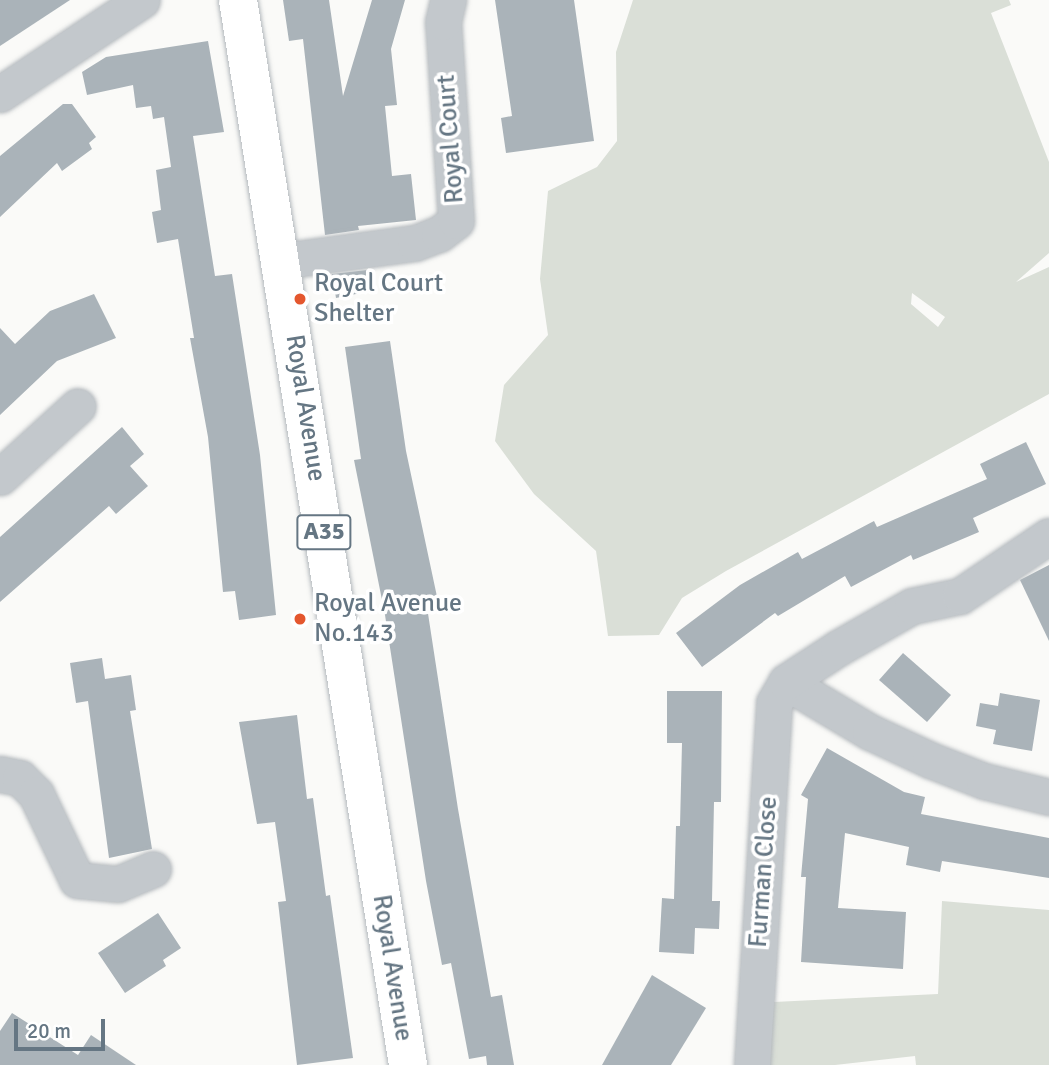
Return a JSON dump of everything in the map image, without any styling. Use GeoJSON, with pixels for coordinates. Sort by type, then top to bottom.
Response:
{"type":"FeatureCollection","features":[{"type":"Feature","properties":{"kind":"main road","name":"Royal Avenue"},"geometry":{"type":"LineString","coordinates":[[238,0],[408,1065]]}},
{"type":"Feature","properties":{"kind":"street"},"geometry":{"type":"LineString","coordinates":[[0,94],[142,0]]}},
{"type":"Feature","properties":{"kind":"street","name":"Royal Court"},"geometry":{"type":"LineString","coordinates":[[281,261],[415,243],[439,234],[457,221],[443,22],[448,0]]}},
{"type":"Feature","properties":{"kind":"street"},"geometry":{"type":"LineString","coordinates":[[0,477],[78,406]]}},
{"type":"Feature","properties":{"kind":"street"},"geometry":{"type":"LineString","coordinates":[[1049,536],[960,596],[912,606],[786,682],[870,732],[930,760],[984,781],[1049,797]]}},
{"type":"Feature","properties":{"kind":"street","name":"Furman Close"},"geometry":{"type":"LineString","coordinates":[[752,1065],[774,703],[786,682]]}},
{"type":"Feature","properties":{"kind":"street"},"geometry":{"type":"LineString","coordinates":[[0,774],[20,778],[36,794],[78,880],[118,884],[153,869]]}},
{"type":"Feature","properties":{"kind":"shaded area"},"geometry":{"type":"Polygon","coordinates":[[[633,0],[1009,0],[1011,5],[991,13],[1049,162],[1049,253],[1016,282],[1049,267],[1049,394],[726,571],[682,598],[659,635],[608,636],[596,551],[534,494],[495,441],[504,385],[548,335],[540,279],[548,191],[597,167],[617,141],[616,52],[633,0]],[[912,293],[911,304],[938,327],[945,317],[912,293]]]}},
{"type":"Feature","properties":{"kind":"shaded area"},"geometry":{"type":"Polygon","coordinates":[[[942,901],[1049,910],[1049,1065],[916,1065],[915,1056],[835,1065],[768,1065],[774,1002],[938,994],[942,901]]]}},
{"type":"Feature","properties":{"kind":"building"},"geometry":{"type":"Polygon","coordinates":[[[0,0],[70,0],[0,46],[0,0]]]}},
{"type":"Feature","properties":{"kind":"building"},"geometry":{"type":"Polygon","coordinates":[[[283,0],[329,0],[343,96],[372,0],[405,0],[391,49],[397,105],[385,106],[392,176],[411,174],[416,220],[358,226],[359,230],[325,235],[303,39],[289,41],[283,0]]]}},
{"type":"Feature","properties":{"kind":"building"},"geometry":{"type":"Polygon","coordinates":[[[495,0],[574,0],[594,141],[506,153],[501,118],[512,116],[495,0]]]}},
{"type":"Feature","properties":{"kind":"building"},"geometry":{"type":"Polygon","coordinates":[[[208,41],[224,132],[193,136],[215,276],[232,274],[260,455],[276,615],[239,620],[235,591],[223,592],[208,437],[190,338],[194,338],[178,239],[157,243],[152,212],[161,210],[156,170],[171,167],[164,117],[153,119],[151,106],[136,108],[133,85],[87,95],[82,72],[106,57],[208,41]]]}},
{"type":"Feature","properties":{"kind":"building"},"geometry":{"type":"Polygon","coordinates":[[[63,104],[72,104],[96,137],[89,143],[92,149],[62,171],[57,163],[0,217],[0,156],[63,104]]]}},
{"type":"Feature","properties":{"kind":"building"},"geometry":{"type":"Polygon","coordinates":[[[367,270],[371,291],[336,298],[332,274],[367,270]]]}},
{"type":"Feature","properties":{"kind":"building"},"geometry":{"type":"Polygon","coordinates":[[[94,294],[116,338],[57,361],[0,415],[0,328],[15,344],[50,311],[94,294]]]}},
{"type":"Feature","properties":{"kind":"building"},"geometry":{"type":"Polygon","coordinates":[[[390,341],[406,451],[439,606],[427,607],[458,809],[491,997],[502,995],[514,1065],[487,1065],[486,1056],[469,1059],[451,963],[442,965],[426,881],[385,615],[354,460],[361,459],[345,347],[390,341]]]}},
{"type":"Feature","properties":{"kind":"building"},"geometry":{"type":"Polygon","coordinates":[[[122,427],[144,454],[130,466],[148,486],[116,514],[109,506],[0,602],[0,537],[122,427]]]}},
{"type":"Feature","properties":{"kind":"building"},"geometry":{"type":"Polygon","coordinates":[[[1026,442],[1046,484],[973,518],[979,532],[913,560],[911,555],[851,587],[845,576],[778,616],[775,613],[702,667],[676,633],[740,585],[798,552],[802,559],[874,521],[877,527],[987,479],[980,464],[1026,442]]]}},
{"type":"Feature","properties":{"kind":"building"},"geometry":{"type":"Polygon","coordinates":[[[1049,565],[1049,641],[1020,580],[1049,565]]]}},
{"type":"Feature","properties":{"kind":"building"},"geometry":{"type":"Polygon","coordinates":[[[903,653],[951,695],[927,722],[879,680],[903,653]]]}},
{"type":"Feature","properties":{"kind":"building"},"geometry":{"type":"Polygon","coordinates":[[[102,658],[105,679],[131,675],[136,710],[130,711],[152,849],[109,858],[88,701],[76,703],[70,663],[102,658]]]}},
{"type":"Feature","properties":{"kind":"building"},"geometry":{"type":"Polygon","coordinates":[[[667,691],[722,691],[721,802],[714,802],[712,901],[720,901],[719,929],[695,928],[694,954],[659,952],[662,898],[674,899],[676,826],[680,826],[682,743],[667,743],[667,691]]]}},
{"type":"Feature","properties":{"kind":"building"},"geometry":{"type":"Polygon","coordinates":[[[1000,693],[1040,700],[1032,751],[993,744],[996,730],[976,726],[980,703],[998,706],[1000,693]]]}},
{"type":"Feature","properties":{"kind":"building"},"geometry":{"type":"Polygon","coordinates":[[[297,715],[307,799],[313,798],[353,1058],[297,1065],[278,902],[286,901],[275,822],[257,824],[239,722],[297,715]]]}},
{"type":"Feature","properties":{"kind":"building"},"geometry":{"type":"Polygon","coordinates":[[[827,748],[904,792],[925,797],[921,814],[1049,838],[1049,878],[942,861],[940,872],[906,865],[909,847],[845,833],[838,908],[906,912],[903,969],[801,962],[806,877],[801,877],[808,799],[801,795],[827,748]]]}},
{"type":"Feature","properties":{"kind":"building"},"geometry":{"type":"Polygon","coordinates":[[[158,913],[181,948],[163,960],[166,966],[125,993],[98,953],[158,913]]]}},
{"type":"Feature","properties":{"kind":"building"},"geometry":{"type":"Polygon","coordinates":[[[652,975],[706,1008],[671,1065],[602,1065],[652,975]]]}},
{"type":"Feature","properties":{"kind":"building"},"geometry":{"type":"Polygon","coordinates":[[[12,1013],[78,1055],[91,1035],[136,1065],[0,1065],[0,1031],[12,1013]]]}},
{"type":"Feature","properties":{"kind":"place","name":"Royal Court Shelter"},"geometry":{"type":"Point","coordinates":[300,299]}},
{"type":"Feature","properties":{"kind":"place","name":"Royal Avenue No.143"},"geometry":{"type":"Point","coordinates":[300,619]}}]}
